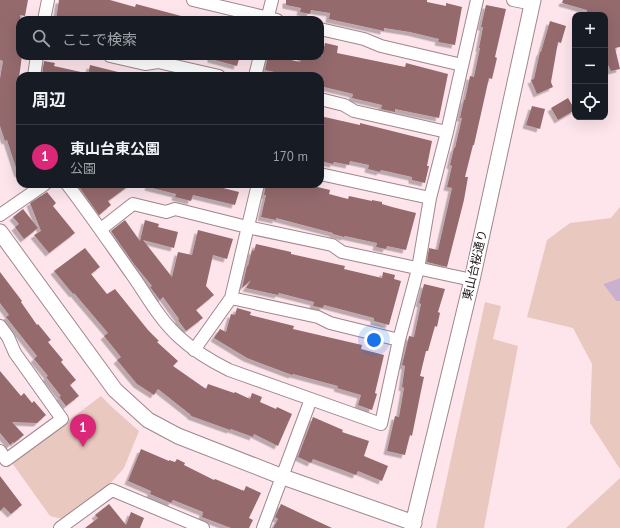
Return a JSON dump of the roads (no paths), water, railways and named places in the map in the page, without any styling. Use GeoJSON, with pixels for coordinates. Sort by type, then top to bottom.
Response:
{"type":"FeatureCollection","features":[{"type":"Feature","properties":{"kind":"street"},"geometry":{"type":"LineString","coordinates":[[45,16],[48,0]]}},
{"type":"Feature","properties":{"kind":"street"},"geometry":{"type":"LineString","coordinates":[[193,0],[259,16]]}},
{"type":"Feature","properties":{"kind":"street"},"geometry":{"type":"LineString","coordinates":[[271,16],[272,0]]}},
{"type":"Feature","properties":{"kind":"street"},"geometry":{"type":"LineString","coordinates":[[70,188],[162,318],[178,336],[194,350],[209,360],[230,370],[381,424],[399,340],[418,268],[430,198],[447,132],[477,0]]}},
{"type":"Feature","properties":{"kind":"street"},"geometry":{"type":"LineString","coordinates":[[513,0],[533,2]]}},
{"type":"Feature","properties":{"kind":"street","name":"東山台桜通り"},"geometry":{"type":"LineString","coordinates":[[413,526],[472,280],[533,2]]}},
{"type":"Feature","properties":{"kind":"street"},"geometry":{"type":"LineString","coordinates":[[324,30],[364,39],[381,46],[462,65]]}},
{"type":"Feature","properties":{"kind":"street"},"geometry":{"type":"LineString","coordinates":[[35,72],[37,60]]}},
{"type":"Feature","properties":{"kind":"street"},"geometry":{"type":"LineString","coordinates":[[128,60],[145,64],[158,62],[202,72]]}},
{"type":"Feature","properties":{"kind":"street"},"geometry":{"type":"LineString","coordinates":[[256,72],[259,60]]}},
{"type":"Feature","properties":{"kind":"street"},"geometry":{"type":"LineString","coordinates":[[324,100],[344,105],[354,111],[447,132]]}},
{"type":"Feature","properties":{"kind":"street"},"geometry":{"type":"LineString","coordinates":[[324,175],[430,198]]}},
{"type":"Feature","properties":{"kind":"street"},"geometry":{"type":"LineString","coordinates":[[0,215],[39,188]]}},
{"type":"Feature","properties":{"kind":"street"},"geometry":{"type":"LineString","coordinates":[[194,350],[231,298],[257,188]]}},
{"type":"Feature","properties":{"kind":"street"},"geometry":{"type":"LineString","coordinates":[[100,229],[133,204],[166,212],[175,209],[247,227],[332,245],[342,252],[472,280]]}},
{"type":"Feature","properties":{"kind":"street"},"geometry":{"type":"LineString","coordinates":[[0,232],[116,390],[148,420],[178,436],[413,526]]}},
{"type":"Feature","properties":{"kind":"street"},"geometry":{"type":"LineString","coordinates":[[231,298],[318,317],[330,323],[399,340]]}},
{"type":"Feature","properties":{"kind":"street"},"geometry":{"type":"LineString","coordinates":[[0,326],[8,337],[16,353],[62,419],[6,460],[0,451]]}},
{"type":"Feature","properties":{"kind":"street"},"geometry":{"type":"LineString","coordinates":[[263,528],[311,399]]}},
{"type":"Feature","properties":{"kind":"street"},"geometry":{"type":"LineString","coordinates":[[60,528],[112,490],[203,528]]}},
{"type":"Feature","properties":{"kind":"place","name":"東山台東公園"},"geometry":{"type":"Point","coordinates":[83,447]}}]}
